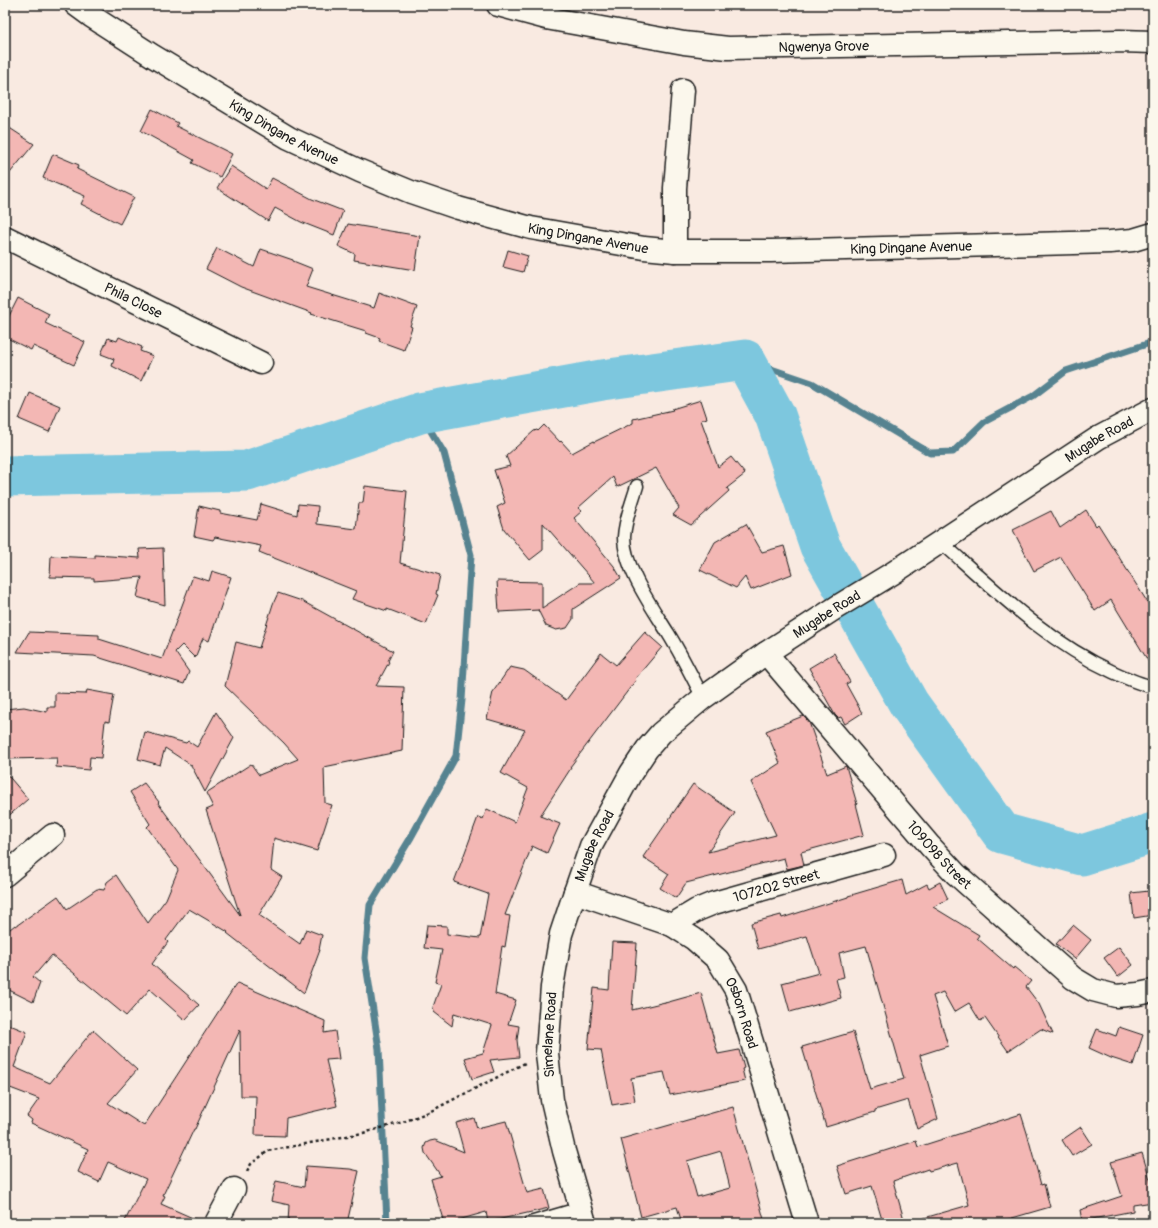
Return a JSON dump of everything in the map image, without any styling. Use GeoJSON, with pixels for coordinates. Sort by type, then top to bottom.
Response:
{"type":"FeatureCollection","features":[{"type":"Feature","properties":{"kind":"street","name":"King Dingane Avenue"},"geometry":{"type":"LineString","coordinates":[[76,5],[153,56],[290,138],[360,171],[404,189],[458,208],[531,228],[675,252],[771,251],[1110,242],[1133,240],[1153,234]]}},
{"type":"Feature","properties":{"kind":"street","name":"Ngwenya Grove"},"geometry":{"type":"LineString","coordinates":[[498,5],[546,18],[684,43],[728,48],[1120,41],[1153,42]]}},
{"type":"Feature","properties":{"kind":"street"},"geometry":{"type":"LineString","coordinates":[[675,252],[675,188],[683,90]]}},
{"type":"Feature","properties":{"kind":"street","name":"Phila Close"},"geometry":{"type":"LineString","coordinates":[[5,237],[261,363]]}},
{"type":"Feature","properties":{"kind":"street","name":"Mugabe Road"},"geometry":{"type":"LineString","coordinates":[[575,892],[591,846],[631,773],[647,749],[661,732],[702,698],[766,653],[941,542],[1098,438],[1153,409]]}},
{"type":"Feature","properties":{"kind":"street","name":"109098 Street"},"geometry":{"type":"LineString","coordinates":[[766,653],[950,869],[1073,978],[1093,990],[1116,996],[1138,994],[1153,990]]}},
{"type":"Feature","properties":{"kind":"street"},"geometry":{"type":"LineString","coordinates":[[5,875],[53,835]]}},
{"type":"Feature","properties":{"kind":"street","name":"107202 Street"},"geometry":{"type":"LineString","coordinates":[[672,925],[697,910],[714,903],[884,855]]}},
{"type":"Feature","properties":{"kind":"street","name":"Osborn Road"},"geometry":{"type":"LineString","coordinates":[[575,892],[672,925],[694,939],[718,960],[736,990],[807,1223]]}},
{"type":"Feature","properties":{"kind":"street","name":"Simelane Road"},"geometry":{"type":"LineString","coordinates":[[575,892],[561,934],[552,987],[548,1053],[552,1100],[564,1151],[583,1216]]}},
{"type":"Feature","properties":{"kind":"street"},"geometry":{"type":"LineString","coordinates":[[216,1223],[234,1189]]}},
{"type":"Feature","properties":{"kind":"lane"},"geometry":{"type":"LineString","coordinates":[[637,486],[626,519],[624,537],[626,554],[632,570],[644,593],[686,665],[702,698]]}},
{"type":"Feature","properties":{"kind":"lane"},"geometry":{"type":"LineString","coordinates":[[941,542],[1009,603],[1039,628],[1065,646],[1107,669],[1140,684],[1153,687]]}},
{"type":"Feature","properties":{"kind":"lane"},"geometry":{"type":"LineString","coordinates":[[530,1223],[583,1216]]}},
{"type":"Feature","properties":{"kind":"path"},"geometry":{"type":"LineString","coordinates":[[234,1189],[251,1164],[268,1152],[363,1133],[403,1122],[429,1112],[548,1053]]}},
{"type":"Feature","properties":{"kind":"building"},"geometry":{"type":"Polygon","coordinates":[[[152,109],[178,123],[176,126],[232,154],[220,177],[192,163],[194,160],[141,131],[152,109]]]}},
{"type":"Feature","properties":{"kind":"building"},"geometry":{"type":"Polygon","coordinates":[[[5,125],[34,144],[5,179],[5,125]]]}},
{"type":"Feature","properties":{"kind":"building"},"geometry":{"type":"Polygon","coordinates":[[[53,154],[79,165],[77,169],[134,197],[120,224],[81,204],[85,196],[43,178],[53,154]]]}},
{"type":"Feature","properties":{"kind":"building"},"geometry":{"type":"Polygon","coordinates":[[[231,166],[266,189],[272,178],[312,199],[343,211],[334,235],[301,222],[275,208],[268,221],[217,188],[231,166]]]}},
{"type":"Feature","properties":{"kind":"building"},"geometry":{"type":"Polygon","coordinates":[[[348,224],[420,236],[415,270],[354,260],[355,254],[338,246],[348,224]]]}},
{"type":"Feature","properties":{"kind":"building"},"geometry":{"type":"Polygon","coordinates":[[[217,248],[254,267],[261,249],[293,260],[313,269],[306,287],[374,308],[379,293],[417,307],[410,326],[412,327],[404,350],[379,341],[380,338],[366,333],[366,331],[311,314],[312,313],[241,287],[206,269],[217,248]]]}},
{"type":"Feature","properties":{"kind":"building"},"geometry":{"type":"Polygon","coordinates":[[[508,250],[528,256],[523,272],[503,267],[508,250]]]}},
{"type":"Feature","properties":{"kind":"building"},"geometry":{"type":"Polygon","coordinates":[[[18,298],[49,314],[45,323],[85,342],[74,365],[33,346],[31,350],[5,337],[5,324],[18,298]]]}},
{"type":"Feature","properties":{"kind":"building"},"geometry":{"type":"Polygon","coordinates":[[[119,337],[142,347],[140,351],[153,356],[141,381],[112,366],[114,359],[101,354],[108,338],[117,341],[119,337]]]}},
{"type":"Feature","properties":{"kind":"building"},"geometry":{"type":"Polygon","coordinates":[[[30,393],[60,406],[49,432],[19,419],[30,393]]]}},
{"type":"Feature","properties":{"kind":"building"},"geometry":{"type":"Polygon","coordinates":[[[701,400],[707,418],[701,420],[718,467],[731,457],[745,474],[727,488],[729,491],[691,525],[673,515],[679,508],[656,468],[617,487],[613,477],[578,508],[582,511],[574,518],[614,566],[621,578],[573,609],[573,619],[567,628],[556,630],[546,626],[538,610],[499,612],[497,581],[542,582],[542,608],[580,583],[595,583],[543,523],[543,550],[530,560],[504,529],[497,507],[505,503],[494,470],[510,466],[506,456],[534,431],[538,431],[544,425],[572,453],[633,423],[633,419],[673,410],[672,409],[701,400]]]}},
{"type":"Feature","properties":{"kind":"building"},"geometry":{"type":"Polygon","coordinates":[[[365,486],[407,491],[400,563],[440,575],[436,594],[438,595],[426,624],[387,609],[387,611],[352,599],[356,591],[259,552],[261,546],[215,537],[213,540],[194,536],[199,506],[220,511],[220,513],[257,520],[261,504],[297,515],[298,504],[318,506],[317,524],[356,529],[359,503],[363,503],[365,486]]]}},
{"type":"Feature","properties":{"kind":"building"},"geometry":{"type":"Polygon","coordinates":[[[1086,510],[1096,526],[1098,524],[1153,611],[1153,669],[1111,600],[1095,611],[1061,557],[1034,571],[1013,530],[1051,511],[1060,528],[1086,510]]]}},
{"type":"Feature","properties":{"kind":"building"},"geometry":{"type":"Polygon","coordinates":[[[746,524],[762,552],[784,546],[792,574],[751,590],[745,577],[736,588],[700,570],[715,542],[746,524]]]}},
{"type":"Feature","properties":{"kind":"building"},"geometry":{"type":"Polygon","coordinates":[[[163,548],[165,605],[137,597],[142,577],[94,581],[94,578],[50,577],[51,556],[95,558],[95,555],[140,558],[139,549],[163,548]]]}},
{"type":"Feature","properties":{"kind":"building"},"geometry":{"type":"Polygon","coordinates":[[[212,571],[231,577],[209,641],[203,638],[195,658],[182,645],[175,652],[189,672],[184,684],[94,656],[17,652],[29,632],[99,635],[99,639],[162,659],[193,576],[209,581],[212,571]]]}},
{"type":"Feature","properties":{"kind":"building"},"geometry":{"type":"Polygon","coordinates":[[[278,593],[302,601],[393,651],[388,661],[389,662],[376,686],[404,687],[402,751],[324,767],[325,803],[332,805],[317,851],[274,838],[271,870],[282,877],[259,915],[300,944],[306,929],[322,935],[320,950],[304,993],[227,933],[228,932],[189,909],[166,940],[168,942],[152,964],[199,1005],[185,1020],[150,989],[126,1016],[52,955],[33,977],[40,983],[33,1002],[5,988],[5,977],[10,967],[5,961],[5,933],[58,896],[67,909],[97,889],[104,890],[107,882],[116,875],[148,923],[166,899],[178,870],[147,827],[150,824],[130,792],[144,783],[240,915],[206,810],[213,807],[206,793],[251,764],[259,775],[298,759],[284,743],[225,686],[236,642],[259,648],[278,593]]]}},
{"type":"Feature","properties":{"kind":"building"},"geometry":{"type":"Polygon","coordinates":[[[645,632],[662,647],[635,679],[636,680],[570,767],[571,768],[540,816],[560,824],[547,853],[532,846],[505,915],[510,916],[505,947],[502,946],[495,994],[516,1000],[508,1024],[519,1026],[517,1040],[519,1057],[490,1060],[494,1072],[472,1079],[465,1058],[483,1053],[492,1025],[454,1013],[452,1026],[434,1012],[433,1007],[441,984],[435,982],[442,950],[424,948],[427,925],[447,926],[447,934],[480,938],[488,894],[454,882],[478,817],[483,819],[487,809],[515,822],[528,788],[501,773],[525,730],[487,719],[493,692],[510,667],[524,670],[566,700],[601,653],[616,665],[645,632]]]}},
{"type":"Feature","properties":{"kind":"building"},"geometry":{"type":"Polygon","coordinates":[[[834,653],[850,682],[846,684],[862,713],[845,724],[841,717],[838,718],[835,715],[809,668],[834,653]]]}},
{"type":"Feature","properties":{"kind":"building"},"geometry":{"type":"Polygon","coordinates":[[[87,690],[114,695],[109,722],[105,721],[101,758],[90,757],[89,770],[56,767],[57,758],[5,759],[5,709],[24,707],[47,712],[47,707],[55,707],[55,693],[86,694],[87,690]]]}},
{"type":"Feature","properties":{"kind":"building"},"geometry":{"type":"Polygon","coordinates":[[[216,712],[234,738],[205,792],[191,765],[165,748],[160,765],[138,759],[145,732],[186,743],[188,741],[197,747],[216,712]]]}},
{"type":"Feature","properties":{"kind":"building"},"geometry":{"type":"Polygon","coordinates":[[[803,716],[809,722],[827,774],[846,766],[864,835],[801,852],[804,865],[787,869],[784,858],[686,883],[676,898],[660,888],[669,874],[643,857],[693,784],[735,813],[708,852],[776,835],[751,782],[780,763],[766,731],[803,716]]]}},
{"type":"Feature","properties":{"kind":"building"},"geometry":{"type":"Polygon","coordinates":[[[5,772],[28,799],[5,819],[5,772]]]}},
{"type":"Feature","properties":{"kind":"building"},"geometry":{"type":"Polygon","coordinates":[[[902,880],[906,895],[927,884],[929,888],[940,882],[948,899],[933,907],[979,935],[977,938],[1013,969],[1014,967],[1031,981],[1026,987],[1039,1004],[1053,1034],[1041,1029],[1008,1051],[985,1018],[980,1021],[969,1003],[954,1012],[943,992],[933,996],[948,1046],[920,1055],[938,1119],[917,1129],[908,1100],[826,1127],[802,1047],[853,1032],[870,1089],[904,1079],[866,946],[839,953],[844,977],[836,979],[841,998],[790,1012],[782,983],[819,973],[807,936],[758,949],[751,923],[781,915],[782,918],[902,880]]]}},
{"type":"Feature","properties":{"kind":"building"},"geometry":{"type":"Polygon","coordinates":[[[1149,891],[1153,915],[1134,918],[1131,893],[1149,891]]]}},
{"type":"Feature","properties":{"kind":"building"},"geometry":{"type":"Polygon","coordinates":[[[1073,925],[1091,940],[1075,959],[1056,944],[1073,925]]]}},
{"type":"Feature","properties":{"kind":"building"},"geometry":{"type":"Polygon","coordinates":[[[612,942],[637,943],[632,1010],[701,993],[718,1054],[739,1050],[744,1068],[742,1069],[745,1081],[670,1095],[664,1072],[631,1078],[635,1101],[612,1105],[601,1050],[588,1049],[594,988],[609,990],[612,942]]]}},
{"type":"Feature","properties":{"kind":"building"},"geometry":{"type":"Polygon","coordinates":[[[1119,947],[1133,965],[1118,977],[1104,958],[1119,947]]]}},
{"type":"Feature","properties":{"kind":"building"},"geometry":{"type":"Polygon","coordinates":[[[237,983],[325,1021],[324,1033],[335,1031],[339,1059],[326,1060],[337,1106],[286,1118],[285,1136],[255,1135],[256,1096],[241,1096],[240,1030],[163,1195],[165,1196],[161,1204],[204,1223],[124,1223],[146,1179],[108,1162],[99,1182],[78,1172],[88,1149],[31,1123],[32,1120],[27,1116],[39,1099],[5,1086],[5,1023],[27,1032],[14,1067],[50,1083],[93,1030],[137,1070],[108,1103],[144,1126],[237,983]]]}},
{"type":"Feature","properties":{"kind":"building"},"geometry":{"type":"Polygon","coordinates":[[[1119,1027],[1143,1035],[1133,1065],[1111,1058],[1089,1048],[1097,1029],[1116,1036],[1119,1027]]]}},
{"type":"Feature","properties":{"kind":"building"},"geometry":{"type":"Polygon","coordinates":[[[733,1107],[765,1223],[682,1223],[677,1207],[641,1217],[621,1139],[733,1107]],[[721,1151],[687,1161],[697,1197],[730,1188],[721,1151]]]}},
{"type":"Feature","properties":{"kind":"building"},"geometry":{"type":"Polygon","coordinates":[[[1021,1114],[1041,1185],[1044,1184],[1050,1207],[995,1223],[925,1223],[924,1218],[969,1205],[958,1163],[929,1171],[928,1169],[893,1181],[905,1223],[883,1223],[872,1186],[846,1194],[837,1166],[916,1141],[918,1147],[1021,1114]]]}},
{"type":"Feature","properties":{"kind":"building"},"geometry":{"type":"Polygon","coordinates":[[[474,1118],[477,1128],[506,1121],[527,1193],[544,1189],[549,1208],[488,1222],[486,1212],[444,1223],[431,1179],[441,1176],[425,1153],[424,1148],[426,1143],[435,1140],[464,1152],[456,1123],[474,1118]]]}},
{"type":"Feature","properties":{"kind":"building"},"geometry":{"type":"Polygon","coordinates":[[[1081,1127],[1092,1144],[1072,1156],[1062,1140],[1081,1127]]]}},
{"type":"Feature","properties":{"kind":"building"},"geometry":{"type":"Polygon","coordinates":[[[1142,1153],[1153,1189],[1153,1202],[1133,1205],[1133,1211],[1082,1221],[1080,1210],[1122,1196],[1111,1162],[1142,1153]]]}},
{"type":"Feature","properties":{"kind":"building"},"geometry":{"type":"Polygon","coordinates":[[[306,1166],[359,1171],[347,1223],[288,1223],[289,1205],[271,1201],[276,1181],[304,1187],[306,1166]]]}},
{"type":"Feature","properties":{"kind":"waterway"},"geometry":{"type":"LineString","coordinates":[[745,360],[812,383],[930,453],[953,452],[984,422],[1033,396],[1066,371],[1153,342]]}},
{"type":"Feature","properties":{"kind":"waterway"},"geometry":{"type":"LineString","coordinates":[[5,476],[247,471],[420,413],[602,380],[745,360],[775,415],[820,546],[909,704],[1002,833],[1082,855],[1153,833]]}},
{"type":"Feature","properties":{"kind":"waterway"},"geometry":{"type":"LineString","coordinates":[[387,1223],[379,1049],[365,958],[370,905],[410,839],[456,756],[462,700],[471,555],[444,453],[420,413]]}}]}
